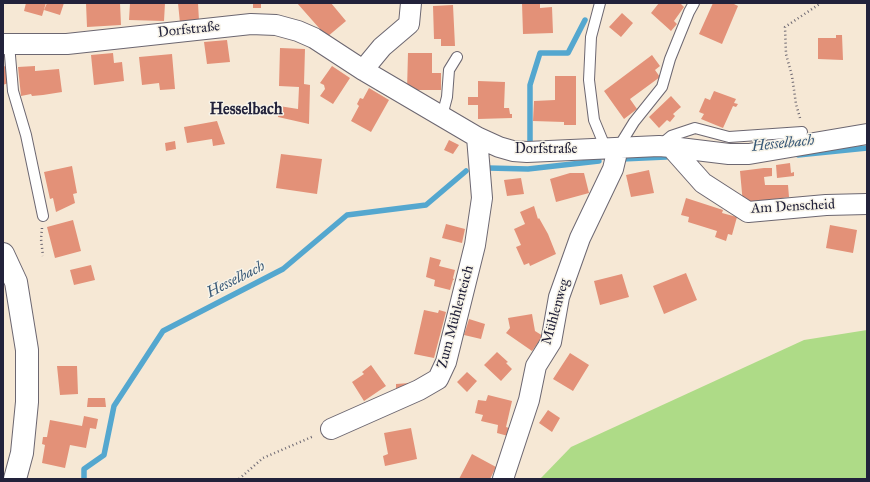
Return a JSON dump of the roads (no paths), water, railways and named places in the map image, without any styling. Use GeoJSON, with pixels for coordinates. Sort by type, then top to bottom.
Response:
{"type":"FeatureCollection","features":[{"type":"Feature","properties":{"kind":"street"},"geometry":{"type":"LineString","coordinates":[[364,70],[382,47],[409,24],[411,3]]}},
{"type":"Feature","properties":{"kind":"street","name":"Dorfstraße"},"geometry":{"type":"LineString","coordinates":[[6,44],[67,44],[251,24],[276,25],[298,31],[314,38],[364,70],[477,137],[513,151],[526,152],[665,147],[729,154],[749,154],[867,134]]}},
{"type":"Feature","properties":{"kind":"street","name":"Zum Mühlenteich"},"geometry":{"type":"LineString","coordinates":[[332,429],[420,390],[438,379],[446,362],[475,245],[482,198],[477,137]]}},
{"type":"Feature","properties":{"kind":"street","name":"Am Denscheid"},"geometry":{"type":"LineString","coordinates":[[665,147],[703,183],[748,212],[826,205],[867,204]]}},
{"type":"Feature","properties":{"kind":"street","name":"Mühlenweg"},"geometry":{"type":"LineString","coordinates":[[503,479],[529,400],[536,366],[551,342],[559,297],[580,238],[613,169],[612,149]]}},
{"type":"Feature","properties":{"kind":"street"},"geometry":{"type":"LineString","coordinates":[[3,254],[16,282],[27,350],[25,417],[22,453],[15,479]]}},
{"type":"Feature","properties":{"kind":"lane"},"geometry":{"type":"LineString","coordinates":[[600,3],[591,37],[589,80],[594,120],[612,149],[662,88],[670,59],[694,3]]}},
{"type":"Feature","properties":{"kind":"lane"},"geometry":{"type":"LineString","coordinates":[[6,44],[13,91],[26,135],[43,216]]}},
{"type":"Feature","properties":{"kind":"lane"},"geometry":{"type":"LineString","coordinates":[[442,116],[447,97],[449,70],[457,57]]}},
{"type":"Feature","properties":{"kind":"lane"},"geometry":{"type":"LineString","coordinates":[[665,147],[671,136],[695,128],[730,137],[802,132]]}},
{"type":"Feature","properties":{"kind":"waterway"},"geometry":{"type":"LineString","coordinates":[[530,143],[530,85],[540,53],[568,53],[585,20]]}},
{"type":"Feature","properties":{"kind":"waterway","name":"Hesselbach"},"geometry":{"type":"LineString","coordinates":[[798,155],[867,148]]}},
{"type":"Feature","properties":{"kind":"waterway","name":"Hesselbach"},"geometry":{"type":"LineString","coordinates":[[622,159],[666,157]]}},
{"type":"Feature","properties":{"kind":"waterway","name":"Hesselbach"},"geometry":{"type":"LineString","coordinates":[[488,168],[528,169],[599,161]]}},
{"type":"Feature","properties":{"kind":"waterway","name":"Hesselbach"},"geometry":{"type":"LineString","coordinates":[[84,479],[84,469],[104,455],[114,406],[163,331],[283,269],[347,215],[426,205],[466,171]]}},
{"type":"Feature","properties":{"kind":"district","name":"Hesselbach"},"geometry":{"type":"Point","coordinates":[246,110]}}]}
